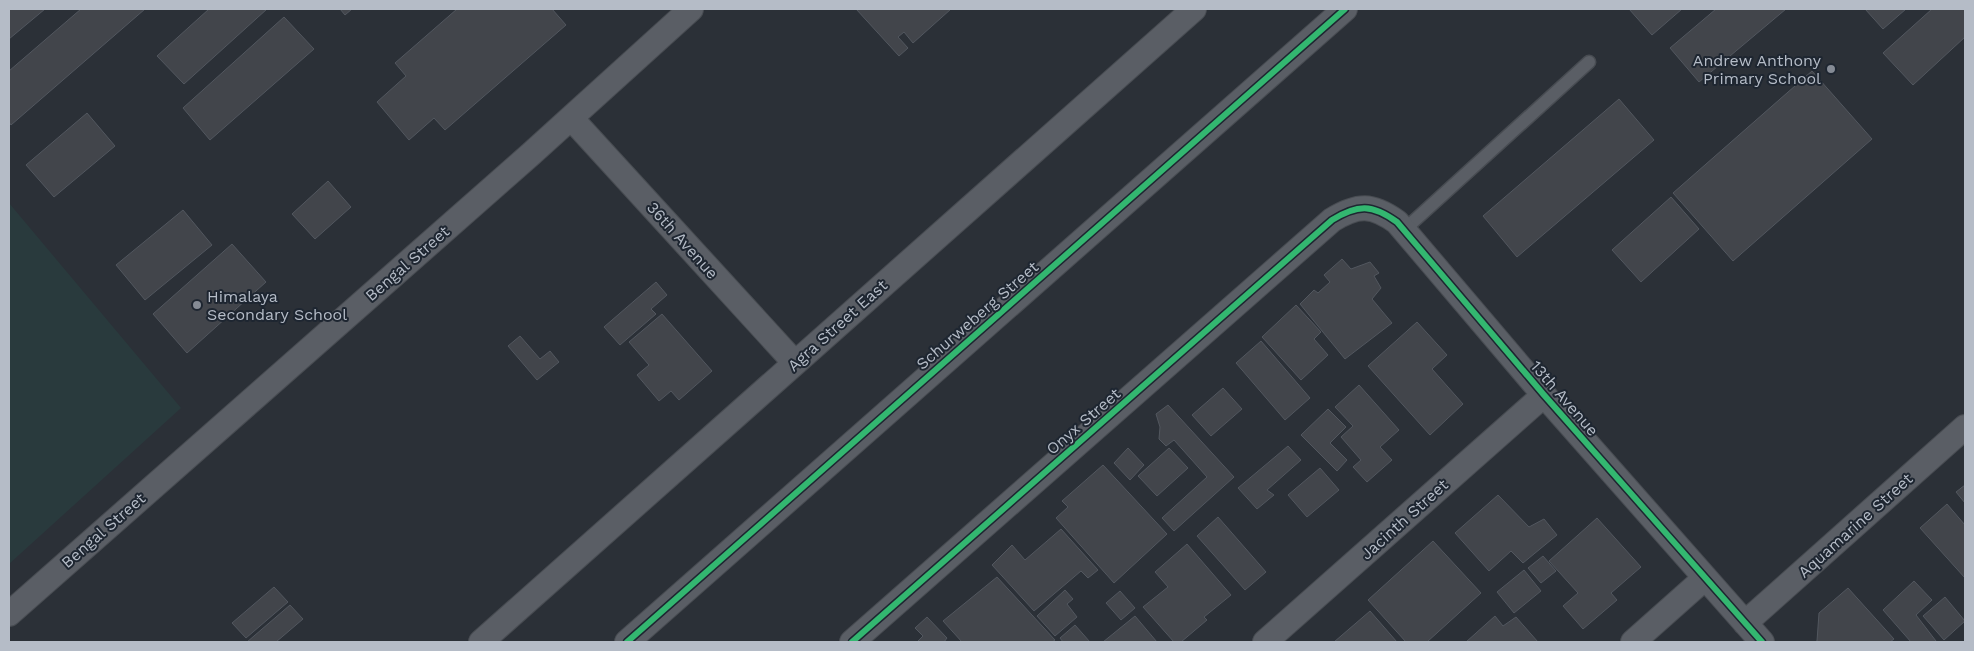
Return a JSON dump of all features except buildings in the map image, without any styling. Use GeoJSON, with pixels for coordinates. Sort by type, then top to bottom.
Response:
{"type":"FeatureCollection","features":[{"type":"Feature","properties":{"kind":"street","name":"Bengal Street"},"geometry":{"type":"LineString","coordinates":[[9,614],[572,118],[692,9]]}},
{"type":"Feature","properties":{"kind":"street","name":"Agra Street East"},"geometry":{"type":"LineString","coordinates":[[481,642],[1194,9]]}},
{"type":"Feature","properties":{"kind":"street","name":"Schurweberg Street"},"geometry":{"type":"LineString","coordinates":[[627,642],[1345,9]]}},
{"type":"Feature","properties":{"kind":"street","name":"36th Avenue"},"geometry":{"type":"LineString","coordinates":[[572,118],[796,363]]}},
{"type":"Feature","properties":{"kind":"street","name":"13th Avenue"},"geometry":{"type":"LineString","coordinates":[[1332,220],[1346,212],[1362,208],[1382,211],[1397,222],[1544,395],[1762,642]]}},
{"type":"Feature","properties":{"kind":"street","name":"Onyx Street"},"geometry":{"type":"LineString","coordinates":[[852,642],[1332,220]]}},
{"type":"Feature","properties":{"kind":"street","name":"Jacinth Street"},"geometry":{"type":"LineString","coordinates":[[1265,642],[1544,395]]}},
{"type":"Feature","properties":{"kind":"street","name":"Aquamarine Street"},"geometry":{"type":"LineString","coordinates":[[1745,623],[1965,427]]}},
{"type":"Feature","properties":{"kind":"street"},"geometry":{"type":"LineString","coordinates":[[1633,642],[1705,578]]}},
{"type":"Feature","properties":{"kind":"lane"},"geometry":{"type":"LineString","coordinates":[[1404,230],[1589,62]]}},
{"type":"Feature","properties":{"kind":"shaded area"},"geometry":{"type":"Polygon","coordinates":[[[9,203],[181,408],[9,564],[9,203]]]}},
{"type":"Feature","properties":{"kind":"cycle path"},"geometry":{"type":"LineString","coordinates":[[627,642],[1345,9]]}},
{"type":"Feature","properties":{"kind":"cycle path"},"geometry":{"type":"LineString","coordinates":[[852,642],[1332,220],[1350,211],[1365,208],[1380,212],[1397,222],[1544,395],[1762,642]]}},
{"type":"Feature","properties":{"kind":"place","name":"Andrew Anthony Primary School"},"geometry":{"type":"Point","coordinates":[1831,69]}},
{"type":"Feature","properties":{"kind":"place","name":"Himalaya Secondary School"},"geometry":{"type":"Point","coordinates":[197,305]}}]}
